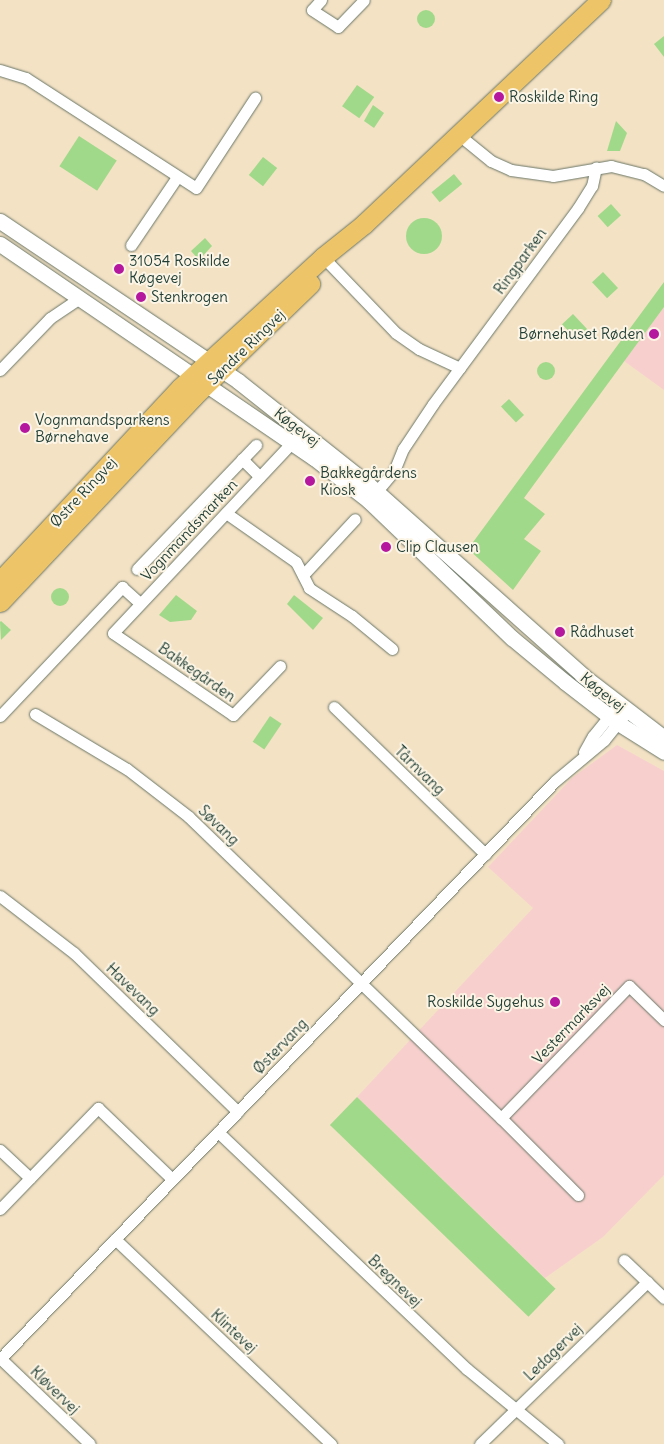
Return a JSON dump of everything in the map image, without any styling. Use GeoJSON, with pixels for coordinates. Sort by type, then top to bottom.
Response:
{"type":"FeatureCollection","features":[{"type":"Feature","properties":{"kind":"main road","name":"Søndre Ringvej"},"geometry":{"type":"LineString","coordinates":[[216,366],[601,0]]}},
{"type":"Feature","properties":{"kind":"main road","name":"Østre Ringvej"},"geometry":{"type":"LineString","coordinates":[[0,581],[216,366]]}},
{"type":"Feature","properties":{"kind":"main road","name":"Søndre Ringvej"},"geometry":{"type":"LineString","coordinates":[[127,468],[201,379]]}},
{"type":"Feature","properties":{"kind":"main road","name":"Østre Ringvej"},"geometry":{"type":"LineString","coordinates":[[0,602],[127,468]]}},
{"type":"Feature","properties":{"kind":"street"},"geometry":{"type":"LineString","coordinates":[[321,0],[312,10],[338,27],[364,0]]}},
{"type":"Feature","properties":{"kind":"street"},"geometry":{"type":"LineString","coordinates":[[0,70],[26,78],[196,188],[255,98]]}},
{"type":"Feature","properties":{"kind":"street"},"geometry":{"type":"LineString","coordinates":[[459,135],[491,161],[511,170],[553,176],[596,167],[628,169],[664,186]]}},
{"type":"Feature","properties":{"kind":"street","name":"Ringparken"},"geometry":{"type":"LineString","coordinates":[[373,497],[394,471],[403,449],[460,368],[578,208],[592,186],[596,167]]}},
{"type":"Feature","properties":{"kind":"street"},"geometry":{"type":"LineString","coordinates":[[131,245],[177,176]]}},
{"type":"Feature","properties":{"kind":"street","name":"Køgevej"},"geometry":{"type":"LineString","coordinates":[[0,221],[216,366],[562,659],[618,714],[664,752]]}},
{"type":"Feature","properties":{"kind":"street","name":"Køgevej"},"geometry":{"type":"LineString","coordinates":[[0,244],[201,379],[298,437]]}},
{"type":"Feature","properties":{"kind":"street"},"geometry":{"type":"LineString","coordinates":[[326,260],[396,333],[419,349],[460,368]]}},
{"type":"Feature","properties":{"kind":"street"},"geometry":{"type":"LineString","coordinates":[[0,370],[50,318],[80,298]]}},
{"type":"Feature","properties":{"kind":"street","name":"Vognmandsmarken"},"geometry":{"type":"LineString","coordinates":[[113,633],[298,437]]}},
{"type":"Feature","properties":{"kind":"street","name":"Vognmandsmarken"},"geometry":{"type":"LineString","coordinates":[[137,569],[256,445]]}},
{"type":"Feature","properties":{"kind":"street","name":"Vognmandsmarken"},"geometry":{"type":"LineString","coordinates":[[242,459],[260,477]]}},
{"type":"Feature","properties":{"kind":"street"},"geometry":{"type":"LineString","coordinates":[[226,513],[296,562],[309,588],[352,616],[392,649]]}},
{"type":"Feature","properties":{"kind":"street"},"geometry":{"type":"LineString","coordinates":[[303,575],[355,519]]}},
{"type":"Feature","properties":{"kind":"street","name":"Vognmandsmarken"},"geometry":{"type":"LineString","coordinates":[[0,716],[122,587],[140,603]]}},
{"type":"Feature","properties":{"kind":"street","name":"Bakkegården"},"geometry":{"type":"LineString","coordinates":[[113,633],[233,715],[280,666]]}},
{"type":"Feature","properties":{"kind":"street","name":"Tårnvang"},"geometry":{"type":"LineString","coordinates":[[334,707],[485,854]]}},
{"type":"Feature","properties":{"kind":"street","name":"Søvang"},"geometry":{"type":"LineString","coordinates":[[35,714],[160,792],[361,983]]}},
{"type":"Feature","properties":{"kind":"street","name":"Køgevej"},"geometry":{"type":"LineString","coordinates":[[618,714],[664,738]]}},
{"type":"Feature","properties":{"kind":"street","name":"Østervang"},"geometry":{"type":"LineString","coordinates":[[0,1359],[485,854],[582,756],[592,736],[618,714]]}},
{"type":"Feature","properties":{"kind":"street","name":"Havevang"},"geometry":{"type":"LineString","coordinates":[[0,896],[74,953],[238,1112]]}},
{"type":"Feature","properties":{"kind":"street"},"geometry":{"type":"LineString","coordinates":[[361,983],[578,1195]]}},
{"type":"Feature","properties":{"kind":"street","name":"Vestermarksvej"},"geometry":{"type":"LineString","coordinates":[[501,1118],[629,986],[664,1020]]}},
{"type":"Feature","properties":{"kind":"street"},"geometry":{"type":"LineString","coordinates":[[0,1209],[98,1108],[172,1180]]}},
{"type":"Feature","properties":{"kind":"street","name":"Bregnevej"},"geometry":{"type":"LineString","coordinates":[[218,1132],[467,1370],[558,1444]]}},
{"type":"Feature","properties":{"kind":"street"},"geometry":{"type":"LineString","coordinates":[[0,1150],[30,1178]]}},
{"type":"Feature","properties":{"kind":"street","name":"Klintevej"},"geometry":{"type":"LineString","coordinates":[[115,1239],[331,1444]]}},
{"type":"Feature","properties":{"kind":"street"},"geometry":{"type":"LineString","coordinates":[[624,1260],[664,1298]]}},
{"type":"Feature","properties":{"kind":"street","name":"Ledagervej"},"geometry":{"type":"LineString","coordinates":[[480,1444],[647,1282]]}},
{"type":"Feature","properties":{"kind":"street","name":"Kløvervej"},"geometry":{"type":"LineString","coordinates":[[0,1359],[90,1444]]}},
{"type":"Feature","properties":{"kind":"shaded area","name":"Børnehuset Røden"},"geometry":{"type":"Polygon","coordinates":[[[664,307],[664,390],[624,361],[664,307]]]}},
{"type":"Feature","properties":{"kind":"shaded area","name":"Roskilde Sygehus"},"geometry":{"type":"Polygon","coordinates":[[[617,745],[664,771],[664,1175],[603,1237],[545,1278],[357,1097],[533,908],[488,867],[572,778],[617,745]]]}},
{"type":"Feature","properties":{"kind":"green space"},"geometry":{"type":"Polygon","coordinates":[[[426,10],[432,13],[435,19],[432,25],[426,28],[420,25],[417,19],[420,13],[426,10]]]}},
{"type":"Feature","properties":{"kind":"green space"},"geometry":{"type":"Polygon","coordinates":[[[664,36],[664,57],[654,44],[664,36]]]}},
{"type":"Feature","properties":{"kind":"green space"},"geometry":{"type":"Polygon","coordinates":[[[357,85],[374,97],[359,118],[342,106],[357,85]]]}},
{"type":"Feature","properties":{"kind":"green space"},"geometry":{"type":"Polygon","coordinates":[[[373,105],[384,113],[374,128],[364,121],[373,105]]]}},
{"type":"Feature","properties":{"kind":"green space"},"geometry":{"type":"Polygon","coordinates":[[[616,121],[627,133],[620,151],[607,151],[616,121]]]}},
{"type":"Feature","properties":{"kind":"green space"},"geometry":{"type":"Polygon","coordinates":[[[79,136],[117,161],[97,191],[59,166],[79,136]]]}},
{"type":"Feature","properties":{"kind":"green space"},"geometry":{"type":"Polygon","coordinates":[[[263,157],[277,168],[263,186],[249,175],[263,157]]]}},
{"type":"Feature","properties":{"kind":"green space"},"geometry":{"type":"Polygon","coordinates":[[[454,174],[462,184],[440,202],[431,192],[454,174]]]}},
{"type":"Feature","properties":{"kind":"green space"},"geometry":{"type":"Polygon","coordinates":[[[611,204],[621,215],[608,227],[598,216],[611,204]]]}},
{"type":"Feature","properties":{"kind":"green space"},"geometry":{"type":"Polygon","coordinates":[[[424,218],[436,224],[442,236],[436,248],[424,254],[412,248],[406,236],[412,224],[424,218]]]}},
{"type":"Feature","properties":{"kind":"green space"},"geometry":{"type":"Polygon","coordinates":[[[205,238],[212,246],[199,260],[191,251],[205,238]]]}},
{"type":"Feature","properties":{"kind":"green space"},"geometry":{"type":"Polygon","coordinates":[[[603,272],[618,288],[607,298],[592,282],[603,272]]]}},
{"type":"Feature","properties":{"kind":"green space"},"geometry":{"type":"Polygon","coordinates":[[[664,282],[664,307],[524,498],[545,514],[524,539],[541,551],[513,590],[468,549],[664,282]]]}},
{"type":"Feature","properties":{"kind":"green space"},"geometry":{"type":"Polygon","coordinates":[[[573,314],[588,330],[577,340],[562,324],[573,314]]]}},
{"type":"Feature","properties":{"kind":"green space"},"geometry":{"type":"Polygon","coordinates":[[[546,362],[552,365],[555,371],[552,377],[546,380],[540,377],[537,371],[540,365],[546,362]]]}},
{"type":"Feature","properties":{"kind":"green space"},"geometry":{"type":"Polygon","coordinates":[[[509,399],[524,415],[516,423],[501,407],[509,399]]]}},
{"type":"Feature","properties":{"kind":"green space"},"geometry":{"type":"Polygon","coordinates":[[[60,588],[66,591],[69,597],[66,603],[60,606],[54,603],[51,597],[54,591],[60,588]]]}},
{"type":"Feature","properties":{"kind":"green space"},"geometry":{"type":"Polygon","coordinates":[[[176,595],[197,611],[191,620],[170,622],[159,615],[176,595]]]}},
{"type":"Feature","properties":{"kind":"green space"},"geometry":{"type":"Polygon","coordinates":[[[294,595],[323,618],[313,630],[287,604],[294,595]]]}},
{"type":"Feature","properties":{"kind":"green space"},"geometry":{"type":"Polygon","coordinates":[[[0,622],[11,630],[1,640],[0,622]]]}},
{"type":"Feature","properties":{"kind":"green space"},"geometry":{"type":"Polygon","coordinates":[[[270,716],[282,724],[264,750],[253,742],[270,716]]]}},
{"type":"Feature","properties":{"kind":"green space"},"geometry":{"type":"Polygon","coordinates":[[[357,1097],[556,1289],[528,1317],[330,1125],[357,1097]]]}},
{"type":"Feature","properties":{"kind":"place","name":"Roskilde Ring"},"geometry":{"type":"Point","coordinates":[499,97]}},
{"type":"Feature","properties":{"kind":"place","name":"31054 Roskilde Køgevej"},"geometry":{"type":"Point","coordinates":[119,269]}},
{"type":"Feature","properties":{"kind":"place","name":"Stenkrogen"},"geometry":{"type":"Point","coordinates":[141,297]}},
{"type":"Feature","properties":{"kind":"place","name":"Børnehuset Røden"},"geometry":{"type":"Point","coordinates":[654,334]}},
{"type":"Feature","properties":{"kind":"place","name":"Vognmandsparkens Børnehave"},"geometry":{"type":"Point","coordinates":[25,428]}},
{"type":"Feature","properties":{"kind":"place","name":"Bakkegårdens Kiosk"},"geometry":{"type":"Point","coordinates":[310,481]}},
{"type":"Feature","properties":{"kind":"place","name":"Clip Clausen"},"geometry":{"type":"Point","coordinates":[386,547]}},
{"type":"Feature","properties":{"kind":"place","name":"Rådhuset"},"geometry":{"type":"Point","coordinates":[560,632]}},
{"type":"Feature","properties":{"kind":"place","name":"Roskilde Sygehus"},"geometry":{"type":"Point","coordinates":[555,1002]}}]}
